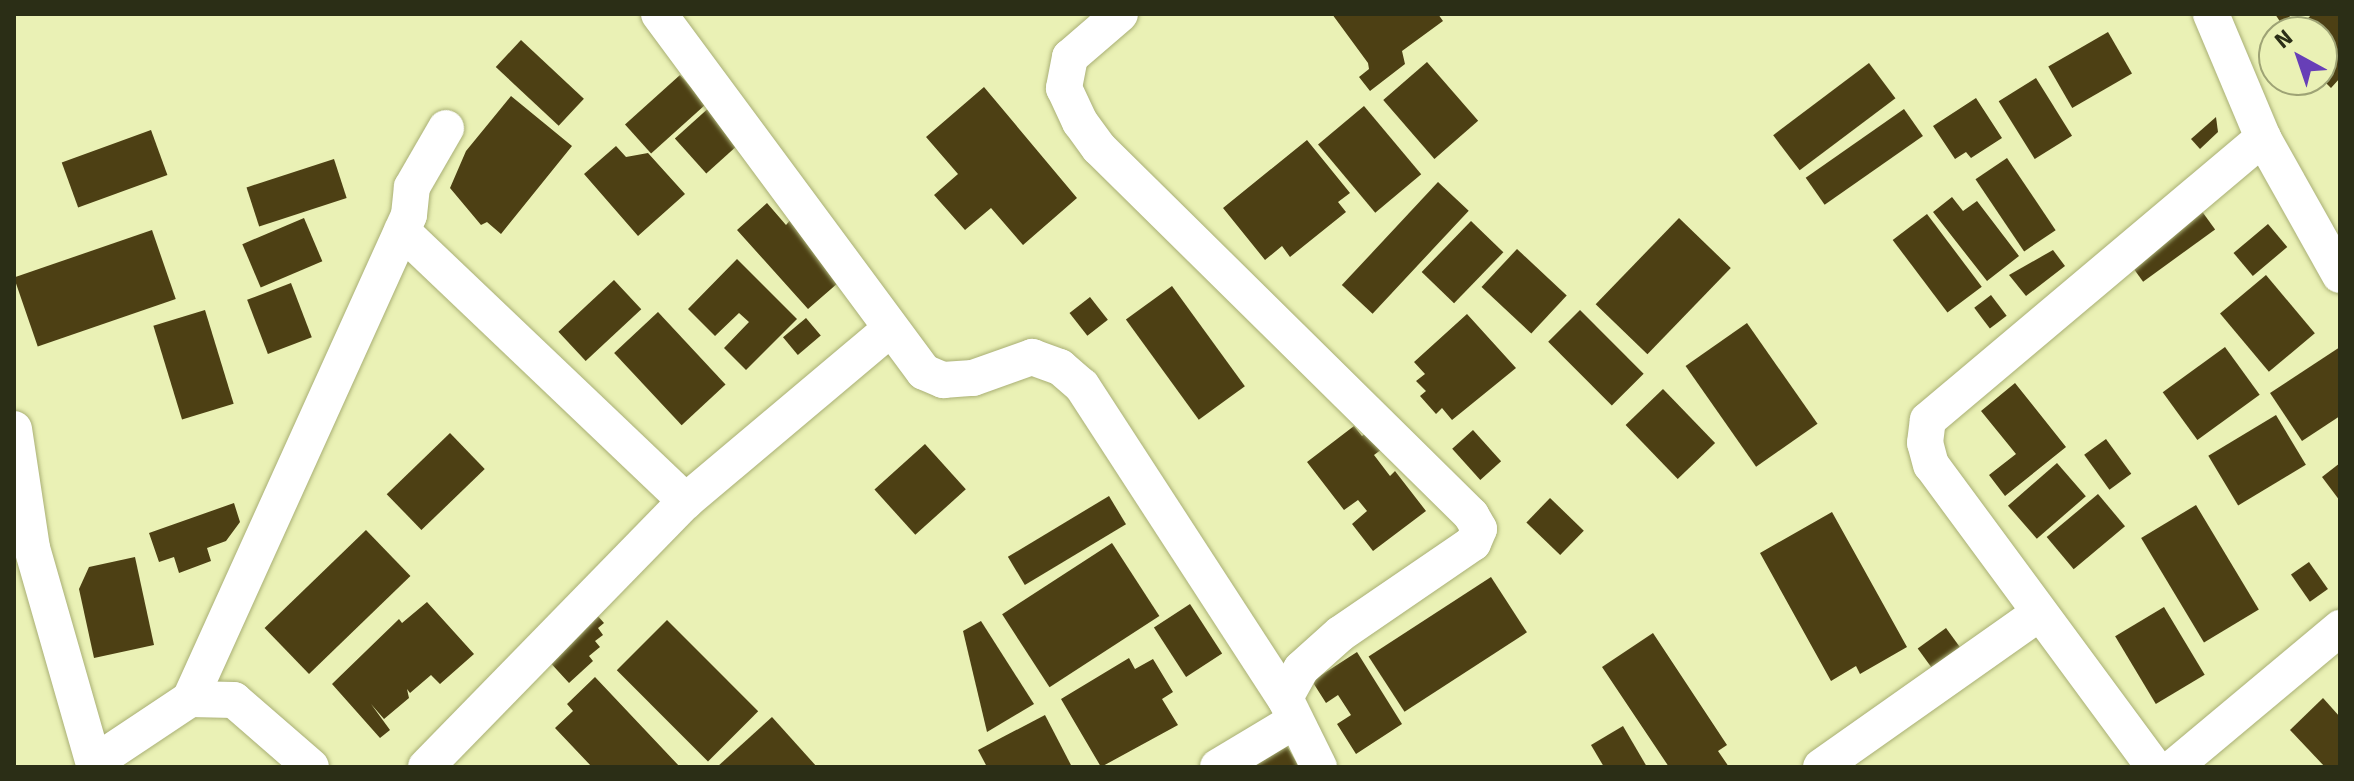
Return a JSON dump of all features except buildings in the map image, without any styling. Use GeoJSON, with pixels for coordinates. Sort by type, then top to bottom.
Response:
{"type":"FeatureCollection","features":[{"type":"Feature","properties":{"kind":"street"},"geometry":{"type":"LineString","coordinates":[[659,14],[889,330],[924,372],[943,380],[973,378],[1032,357],[1060,367],[1082,386],[1289,710],[1319,767]]}},
{"type":"Feature","properties":{"kind":"street"},"geometry":{"type":"LineString","coordinates":[[1120,14],[1070,57],[1064,88],[1080,122],[1099,148],[1471,515],[1479,529],[1473,543],[1330,643],[1301,669],[1289,710],[1218,767]]}},
{"type":"Feature","properties":{"kind":"street"},"geometry":{"type":"LineString","coordinates":[[2211,14],[2263,138],[2340,275]]}},
{"type":"Feature","properties":{"kind":"street"},"geometry":{"type":"LineString","coordinates":[[14,429],[32,548],[94,765],[190,699],[402,231],[412,187],[446,128]]}},
{"type":"Feature","properties":{"kind":"street"},"geometry":{"type":"LineString","coordinates":[[2154,767],[2038,614],[1931,465],[1925,443],[1928,420],[2263,138]]}},
{"type":"Feature","properties":{"kind":"street"},"geometry":{"type":"LineString","coordinates":[[402,231],[686,501]]}},
{"type":"Feature","properties":{"kind":"street"},"geometry":{"type":"LineString","coordinates":[[426,767],[686,501],[889,330]]}},
{"type":"Feature","properties":{"kind":"street"},"geometry":{"type":"LineString","coordinates":[[1821,767],[2038,614]]}},
{"type":"Feature","properties":{"kind":"street"},"geometry":{"type":"LineString","coordinates":[[2174,767],[2340,628]]}},
{"type":"Feature","properties":{"kind":"street"},"geometry":{"type":"LineString","coordinates":[[190,699],[234,700],[311,767]]}}]}
